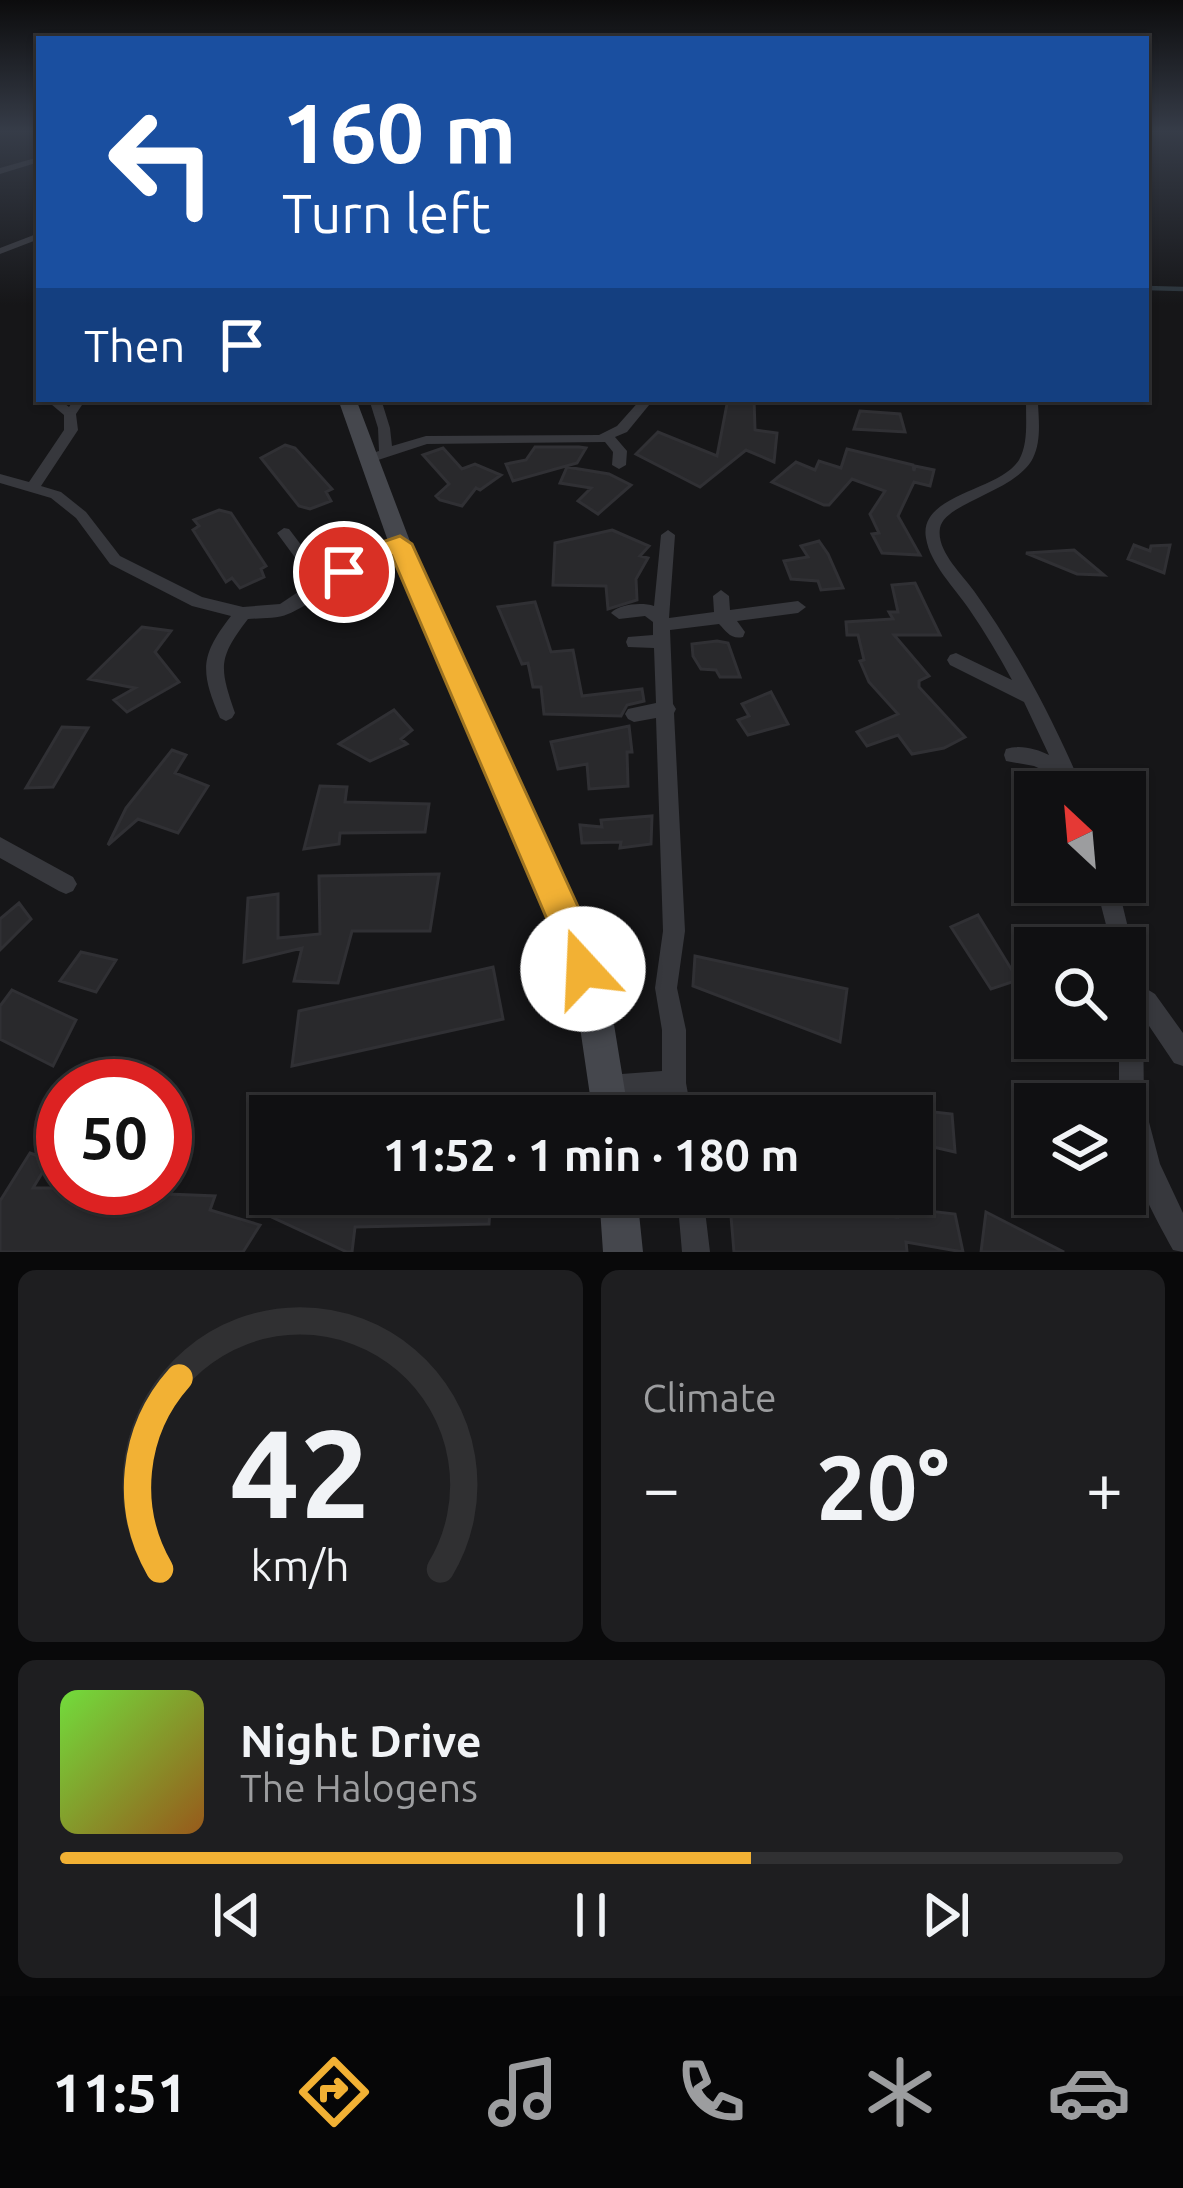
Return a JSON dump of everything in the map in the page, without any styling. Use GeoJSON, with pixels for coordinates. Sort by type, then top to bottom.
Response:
{"type":"FeatureCollection","features":[{"type":"Feature","properties":{"kind":"main road"},"geometry":{"type":"LineString","coordinates":[[349,402],[376,456],[400,544],[573,937],[592,1000],[608,1095]]}},
{"type":"Feature","properties":{"kind":"main road"},"geometry":{"type":"LineString","coordinates":[[620,1215],[623,1252]]}},
{"type":"Feature","properties":{"kind":"street"},"geometry":{"type":"LineString","coordinates":[[0,251],[36,237]]}},
{"type":"Feature","properties":{"kind":"street"},"geometry":{"type":"LineString","coordinates":[[55,402],[70,414]]}},
{"type":"Feature","properties":{"kind":"street"},"geometry":{"type":"LineString","coordinates":[[34,486],[71,430],[70,414],[78,402]]}},
{"type":"Feature","properties":{"kind":"street"},"geometry":{"type":"LineString","coordinates":[[375,402],[376,456],[426,440],[608,437],[645,402]]}},
{"type":"Feature","properties":{"kind":"street"},"geometry":{"type":"LineString","coordinates":[[1029,402],[1025,462],[1008,481],[951,506],[933,524],[943,561],[994,630],[1066,771]]}},
{"type":"Feature","properties":{"kind":"street"},"geometry":{"type":"LineString","coordinates":[[608,437],[620,451],[620,465]]}},
{"type":"Feature","properties":{"kind":"street"},"geometry":{"type":"LineString","coordinates":[[0,478],[56,495],[81,515],[115,560],[198,602],[243,614],[283,610],[362,558],[400,544]]}},
{"type":"Feature","properties":{"kind":"street"},"geometry":{"type":"LineString","coordinates":[[284,532],[325,586]]}},
{"type":"Feature","properties":{"kind":"street"},"geometry":{"type":"LineString","coordinates":[[668,535],[662,628],[667,709],[656,751],[674,931],[666,988],[674,1030],[676,1095]]}},
{"type":"Feature","properties":{"kind":"street"},"geometry":{"type":"LineString","coordinates":[[344,572],[352,617]]}},
{"type":"Feature","properties":{"kind":"street"},"geometry":{"type":"LineString","coordinates":[[721,596],[722,617],[737,632]]}},
{"type":"Feature","properties":{"kind":"street"},"geometry":{"type":"LineString","coordinates":[[634,642],[662,628],[798,607]]}},
{"type":"Feature","properties":{"kind":"street"},"geometry":{"type":"LineString","coordinates":[[620,613],[648,610],[662,628]]}},
{"type":"Feature","properties":{"kind":"street"},"geometry":{"type":"LineString","coordinates":[[226,713],[215,680],[217,647],[243,614]]}},
{"type":"Feature","properties":{"kind":"street"},"geometry":{"type":"LineString","coordinates":[[956,660],[1033,699]]}},
{"type":"Feature","properties":{"kind":"street"},"geometry":{"type":"LineString","coordinates":[[634,714],[667,709]]}},
{"type":"Feature","properties":{"kind":"street"},"geometry":{"type":"LineString","coordinates":[[1012,755],[1036,758],[1066,771]]}},
{"type":"Feature","properties":{"kind":"street"},"geometry":{"type":"LineString","coordinates":[[0,848],[66,884]]}},
{"type":"Feature","properties":{"kind":"street"},"geometry":{"type":"LineString","coordinates":[[1146,1001],[1183,1054]]}},
{"type":"Feature","properties":{"kind":"street"},"geometry":{"type":"LineString","coordinates":[[1131,1059],[1130,1085],[1149,1171],[1183,1240]]}},
{"type":"Feature","properties":{"kind":"street"},"geometry":{"type":"LineString","coordinates":[[632,1095],[674,1082]]}},
{"type":"Feature","properties":{"kind":"street"},"geometry":{"type":"LineString","coordinates":[[692,1215],[696,1252]]}},
{"type":"Feature","properties":{"kind":"building"},"geometry":{"type":"Polygon","coordinates":[[[727,402],[754,402],[755,430],[777,433],[774,462],[746,450],[700,487],[636,454],[658,432],[717,456],[727,402]]]}},
{"type":"Feature","properties":{"kind":"building"},"geometry":{"type":"Polygon","coordinates":[[[860,411],[900,414],[905,432],[854,429],[860,411]]]}},
{"type":"Feature","properties":{"kind":"building"},"geometry":{"type":"Polygon","coordinates":[[[285,445],[295,448],[332,489],[326,492],[331,501],[310,509],[299,506],[261,458],[285,445]]]}},
{"type":"Feature","properties":{"kind":"building"},"geometry":{"type":"Polygon","coordinates":[[[535,447],[586,448],[577,463],[513,481],[506,464],[526,460],[535,447]]]}},
{"type":"Feature","properties":{"kind":"building"},"geometry":{"type":"Polygon","coordinates":[[[443,448],[462,469],[475,464],[501,475],[480,490],[476,488],[462,506],[440,500],[436,496],[449,484],[423,455],[443,448]]]}},
{"type":"Feature","properties":{"kind":"building"},"geometry":{"type":"Polygon","coordinates":[[[847,449],[913,465],[914,471],[915,466],[934,470],[930,486],[914,482],[898,516],[920,555],[882,553],[872,534],[879,533],[870,514],[885,491],[852,479],[824,505],[772,482],[796,462],[815,470],[819,461],[841,468],[847,449]]]}},
{"type":"Feature","properties":{"kind":"building"},"geometry":{"type":"Polygon","coordinates":[[[567,467],[609,474],[631,485],[598,514],[578,501],[591,488],[560,483],[567,467]]]}},
{"type":"Feature","properties":{"kind":"building"},"geometry":{"type":"Polygon","coordinates":[[[219,510],[231,513],[266,566],[261,569],[264,577],[240,588],[232,578],[226,582],[193,530],[199,526],[194,520],[219,510]]]}},
{"type":"Feature","properties":{"kind":"building"},"geometry":{"type":"Polygon","coordinates":[[[612,530],[649,546],[640,556],[648,558],[636,579],[637,600],[608,609],[606,586],[553,585],[555,543],[612,530]]]}},
{"type":"Feature","properties":{"kind":"building"},"geometry":{"type":"Polygon","coordinates":[[[819,541],[843,588],[821,590],[818,581],[791,579],[784,561],[808,557],[801,546],[819,541]]]}},
{"type":"Feature","properties":{"kind":"building"},"geometry":{"type":"Polygon","coordinates":[[[1134,545],[1150,551],[1151,546],[1170,545],[1164,573],[1128,559],[1134,545]]]}},
{"type":"Feature","properties":{"kind":"building"},"geometry":{"type":"Polygon","coordinates":[[[1074,550],[1104,575],[1077,574],[1026,553],[1074,550]]]}},
{"type":"Feature","properties":{"kind":"building"},"geometry":{"type":"Polygon","coordinates":[[[915,583],[940,635],[894,635],[929,676],[919,681],[919,687],[965,737],[944,748],[912,754],[898,735],[867,746],[857,732],[898,714],[869,682],[860,661],[864,660],[858,635],[847,635],[846,622],[893,619],[889,612],[898,612],[892,585],[915,583]]]}},
{"type":"Feature","properties":{"kind":"building"},"geometry":{"type":"Polygon","coordinates":[[[535,602],[551,652],[573,650],[582,696],[642,689],[644,701],[627,705],[621,716],[544,714],[541,687],[533,687],[528,663],[522,664],[498,607],[535,602]]]}},
{"type":"Feature","properties":{"kind":"building"},"geometry":{"type":"Polygon","coordinates":[[[142,627],[171,631],[155,652],[179,682],[127,712],[114,700],[135,688],[89,679],[142,627]]]}},
{"type":"Feature","properties":{"kind":"building"},"geometry":{"type":"Polygon","coordinates":[[[728,643],[740,677],[720,677],[716,670],[701,669],[692,644],[728,643]]]}},
{"type":"Feature","properties":{"kind":"building"},"geometry":{"type":"Polygon","coordinates":[[[771,692],[788,724],[748,735],[738,720],[749,716],[742,704],[771,692]]]}},
{"type":"Feature","properties":{"kind":"building"},"geometry":{"type":"Polygon","coordinates":[[[394,710],[412,730],[401,739],[407,744],[370,761],[339,744],[394,710]]]}},
{"type":"Feature","properties":{"kind":"building"},"geometry":{"type":"Polygon","coordinates":[[[629,726],[628,786],[589,789],[587,764],[558,769],[551,742],[629,726]]]}},
{"type":"Feature","properties":{"kind":"building"},"geometry":{"type":"Polygon","coordinates":[[[62,727],[88,728],[53,787],[26,788],[62,727]]]}},
{"type":"Feature","properties":{"kind":"building"},"geometry":{"type":"Polygon","coordinates":[[[172,750],[186,755],[175,773],[208,786],[178,833],[138,819],[108,845],[126,808],[172,750]]]}},
{"type":"Feature","properties":{"kind":"building"},"geometry":{"type":"Polygon","coordinates":[[[320,786],[347,787],[345,802],[429,804],[425,832],[340,833],[339,844],[304,849],[320,786]]]}},
{"type":"Feature","properties":{"kind":"building"},"geometry":{"type":"Polygon","coordinates":[[[652,816],[651,844],[620,848],[621,842],[582,843],[580,825],[602,827],[601,820],[652,816]]]}},
{"type":"Feature","properties":{"kind":"building"},"geometry":{"type":"Polygon","coordinates":[[[439,874],[430,931],[352,931],[338,983],[294,981],[302,948],[244,962],[248,898],[278,894],[278,938],[320,934],[319,876],[439,874]]]}},
{"type":"Feature","properties":{"kind":"building"},"geometry":{"type":"Polygon","coordinates":[[[19,903],[31,919],[0,950],[0,919],[19,903]]]}},
{"type":"Feature","properties":{"kind":"building"},"geometry":{"type":"Polygon","coordinates":[[[978,915],[1014,974],[1014,981],[991,989],[951,927],[978,915]]]}},
{"type":"Feature","properties":{"kind":"building"},"geometry":{"type":"Polygon","coordinates":[[[81,952],[116,960],[96,992],[60,981],[81,952]]]}},
{"type":"Feature","properties":{"kind":"building"},"geometry":{"type":"Polygon","coordinates":[[[695,956],[847,989],[840,1042],[693,986],[695,956]]]}},
{"type":"Feature","properties":{"kind":"building"},"geometry":{"type":"Polygon","coordinates":[[[493,967],[503,1019],[292,1066],[299,1011],[493,967]]]}},
{"type":"Feature","properties":{"kind":"building"},"geometry":{"type":"Polygon","coordinates":[[[12,990],[76,1020],[56,1059],[39,1059],[0,1039],[0,1006],[12,990]]]}},
{"type":"Feature","properties":{"kind":"building"},"geometry":{"type":"Polygon","coordinates":[[[933,1112],[952,1114],[955,1152],[933,1147],[933,1112]]]}},
{"type":"Feature","properties":{"kind":"building"},"geometry":{"type":"Polygon","coordinates":[[[30,1153],[36,1155],[36,1215],[192,1215],[192,1195],[215,1196],[210,1210],[260,1225],[243,1252],[0,1252],[0,1201],[30,1153]]]}},
{"type":"Feature","properties":{"kind":"building"},"geometry":{"type":"Polygon","coordinates":[[[933,1211],[955,1214],[963,1252],[906,1242],[907,1252],[734,1252],[731,1215],[897,1217],[933,1211]]]}},
{"type":"Feature","properties":{"kind":"building"},"geometry":{"type":"Polygon","coordinates":[[[986,1212],[1064,1252],[981,1252],[986,1212]]]}},
{"type":"Feature","properties":{"kind":"building"},"geometry":{"type":"Polygon","coordinates":[[[267,1215],[490,1215],[489,1224],[355,1227],[352,1252],[267,1215]]]}},
{"type":"Feature","properties":{"kind":"waterway"},"geometry":{"type":"LineString","coordinates":[[1149,288],[1183,289]]}},
{"type":"Feature","properties":{"kind":"route"},"geometry":{"type":"LineString","coordinates":[[344,572],[362,558],[400,544],[583,969]]}}]}
